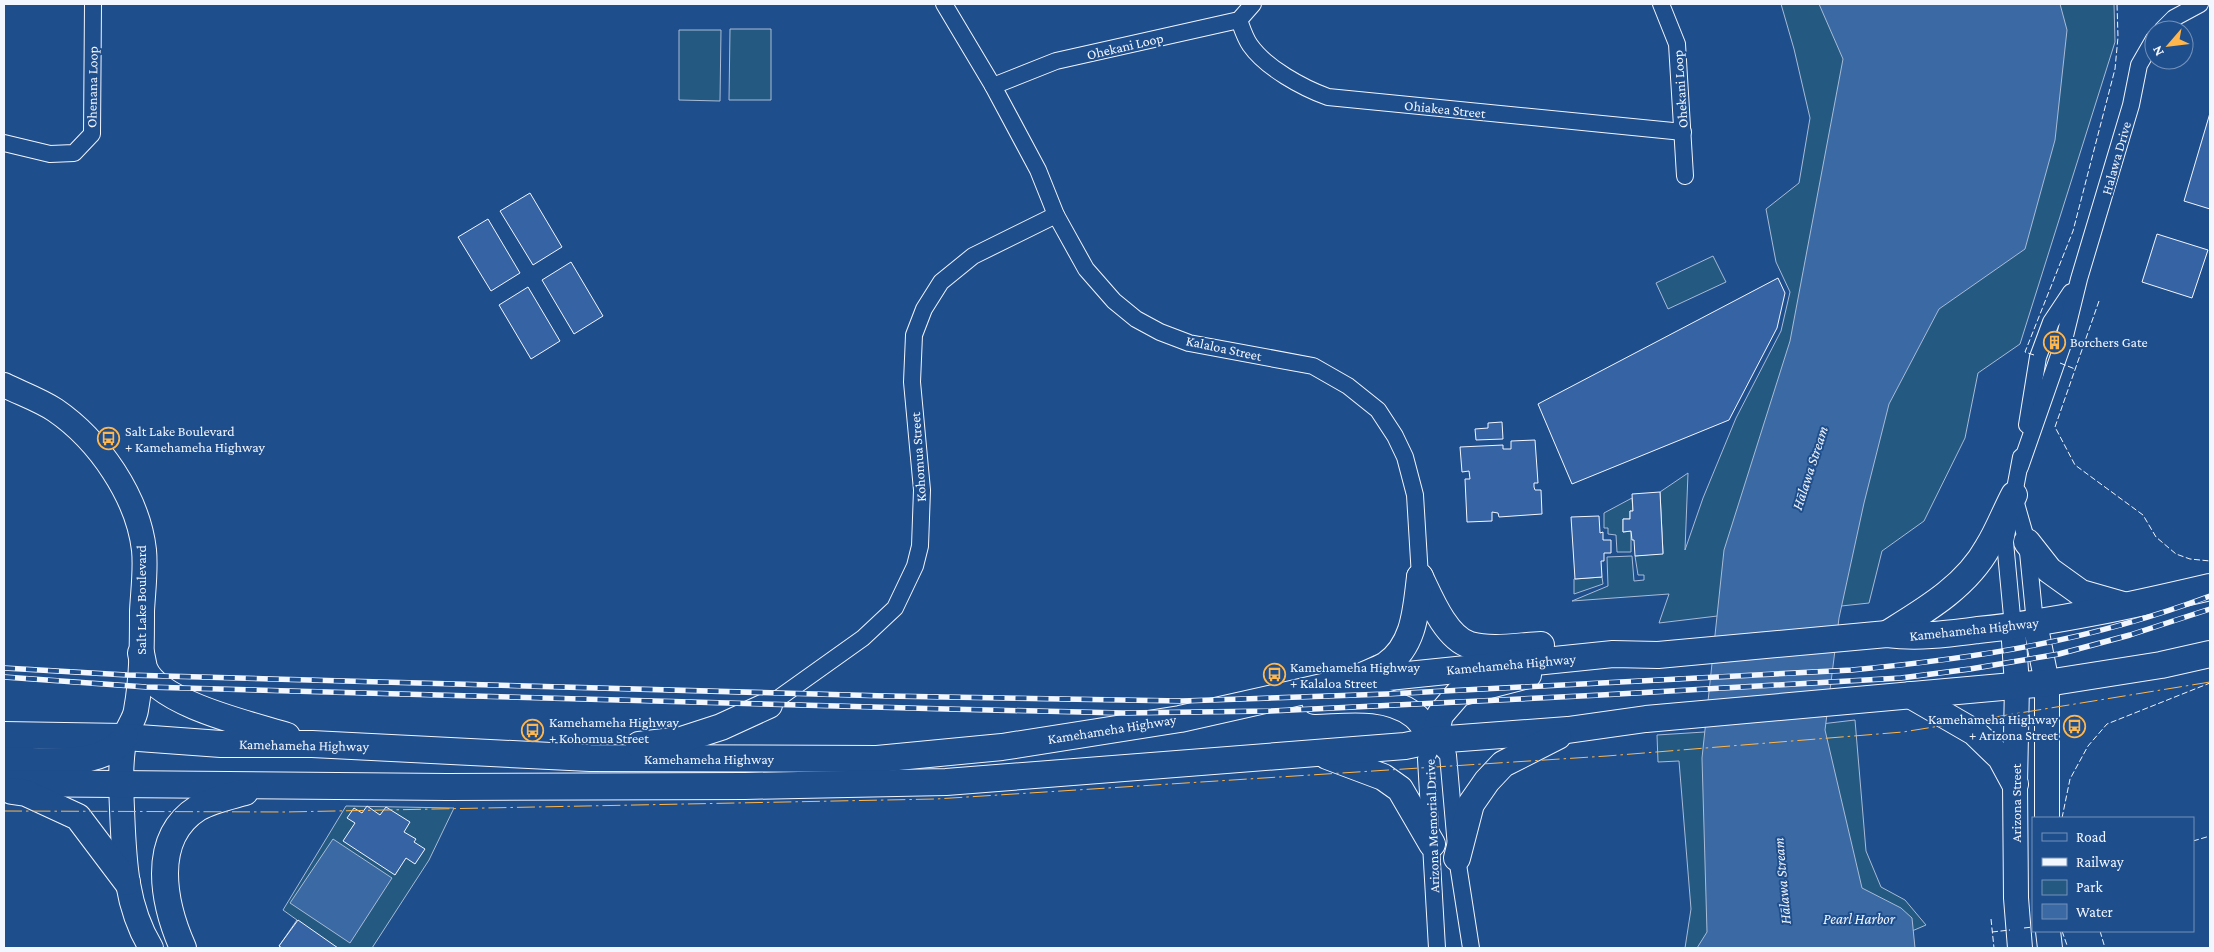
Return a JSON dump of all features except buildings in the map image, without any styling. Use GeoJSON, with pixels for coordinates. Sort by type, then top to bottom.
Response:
{"type":"FeatureCollection","features":[{"type":"Feature","properties":{"kind":"main road"},"geometry":{"type":"LineString","coordinates":[[1887,634],[1927,610],[1962,581],[1988,548],[2014,495]]}},
{"type":"Feature","properties":{"kind":"main road"},"geometry":{"type":"LineString","coordinates":[[2027,542],[2049,570],[2081,593],[2126,606]]}},
{"type":"Feature","properties":{"kind":"main road"},"geometry":{"type":"LineString","coordinates":[[1420,577],[1429,597],[1449,630],[1469,644],[1496,647],[1560,644],[1613,654]]}},
{"type":"Feature","properties":{"kind":"main road"},"geometry":{"type":"LineString","coordinates":[[1349,681],[1385,666],[1402,650],[1414,625],[1420,577]]}},
{"type":"Feature","properties":{"kind":"main road","name":"Kamehameha Highway"},"geometry":{"type":"LineString","coordinates":[[4,735],[125,737],[222,744],[312,744],[590,758],[877,759],[1002,747],[1180,718],[1254,704],[1349,681],[1613,654],[1658,655],[1887,634],[1914,637],[2024,625],[2126,606],[2210,587]]}},
{"type":"Feature","properties":{"kind":"main road"},"geometry":{"type":"LineString","coordinates":[[141,653],[149,676],[163,690],[178,699],[206,710],[312,744]]}},
{"type":"Feature","properties":{"kind":"main road","name":"Kamehameha Highway"},"geometry":{"type":"LineString","coordinates":[[4,783],[447,787],[735,786],[946,782],[1321,754],[1405,746],[1434,740],[1568,730],[1646,719],[2047,683],[2161,665],[2210,654]]}},
{"type":"Feature","properties":{"kind":"main road"},"geometry":{"type":"LineString","coordinates":[[1434,740],[1440,715],[1459,692],[1517,680],[1568,660]]}},
{"type":"Feature","properties":{"kind":"main road"},"geometry":{"type":"LineString","coordinates":[[1910,695],[1974,732],[2001,758],[2014,784]]}},
{"type":"Feature","properties":{"kind":"main road"},"geometry":{"type":"LineString","coordinates":[[1254,704],[1354,700],[1386,701],[1415,716],[1434,740]]}},
{"type":"Feature","properties":{"kind":"main road"},"geometry":{"type":"LineString","coordinates":[[590,758],[628,746],[681,740],[721,727],[769,705]]}},
{"type":"Feature","properties":{"kind":"main road"},"geometry":{"type":"LineString","coordinates":[[1457,858],[1471,804],[1487,781],[1503,764],[1568,730]]}},
{"type":"Feature","properties":{"kind":"main road"},"geometry":{"type":"LineString","coordinates":[[4,760],[84,759],[100,755],[115,748],[125,737]]}},
{"type":"Feature","properties":{"kind":"main road"},"geometry":{"type":"LineString","coordinates":[[1321,754],[1383,777],[1400,789],[1432,844]]}},
{"type":"Feature","properties":{"kind":"main road"},"geometry":{"type":"LineString","coordinates":[[184,948],[173,922],[166,889],[165,862],[171,842],[183,821],[199,807],[266,785]]}},
{"type":"Feature","properties":{"kind":"main road"},"geometry":{"type":"LineString","coordinates":[[4,789],[26,793],[78,817],[126,882]]}},
{"type":"Feature","properties":{"kind":"street","name":"Ohenana Loop"},"geometry":{"type":"LineString","coordinates":[[4,143],[50,154],[74,153],[92,134],[93,4]]}},
{"type":"Feature","properties":{"kind":"street","name":"Kalaloa Street"},"geometry":{"type":"LineString","coordinates":[[944,4],[993,86],[1038,170],[1056,215],[1086,269],[1114,301],[1136,319],[1160,332],[1189,343],[1313,366],[1348,386],[1378,410],[1395,436],[1405,457],[1415,495],[1420,577]]}},
{"type":"Feature","properties":{"kind":"street"},"geometry":{"type":"LineString","coordinates":[[1239,20],[1253,4]]}},
{"type":"Feature","properties":{"kind":"street","name":"Ohekani Loop"},"geometry":{"type":"LineString","coordinates":[[1662,4],[1678,44],[1685,176]]}},
{"type":"Feature","properties":{"kind":"street"},"geometry":{"type":"LineString","coordinates":[[2172,20],[2200,4]]}},
{"type":"Feature","properties":{"kind":"street","name":"Ohekani Loop"},"geometry":{"type":"LineString","coordinates":[[993,86],[1056,61],[1239,20]]}},
{"type":"Feature","properties":{"kind":"street","name":"Ohiakea Street"},"geometry":{"type":"LineString","coordinates":[[1239,20],[1250,45],[1277,70],[1306,90],[1328,97],[1683,132]]}},
{"type":"Feature","properties":{"kind":"street","name":"Halawa Drive"},"geometry":{"type":"LineString","coordinates":[[2024,625],[2005,542],[2014,495],[2020,468],[2063,344],[2079,279],[2130,105],[2139,65],[2144,56]]}},
{"type":"Feature","properties":{"kind":"street","name":"Kohomua Street"},"geometry":{"type":"LineString","coordinates":[[769,705],[863,638],[895,608],[915,566],[920,546],[922,490],[912,382],[913,344],[914,335],[924,309],[940,282],[973,256],[1056,215]]}},
{"type":"Feature","properties":{"kind":"street","name":"Salt Lake Boulevard"},"geometry":{"type":"LineString","coordinates":[[4,385],[55,410],[93,443],[116,473],[135,515],[144,550],[141,653],[136,712],[125,737],[121,784],[122,840],[126,882],[140,930],[151,948]]}},
{"type":"Feature","properties":{"kind":"street","name":"Halawa Drive"},"geometry":{"type":"LineString","coordinates":[[2014,495],[2027,542],[2024,625]]}},
{"type":"Feature","properties":{"kind":"street"},"geometry":{"type":"LineString","coordinates":[[2024,625],[2047,683],[2047,817]]}},
{"type":"Feature","properties":{"kind":"street","name":"Arizona Street"},"geometry":{"type":"LineString","coordinates":[[2020,948],[2016,898],[2014,784],[2017,685],[2024,625]]}},
{"type":"Feature","properties":{"kind":"street","name":"Arizona Memorial Drive"},"geometry":{"type":"LineString","coordinates":[[1437,948],[1426,759],[1434,740],[1448,755],[1457,858],[1471,948]]}},
{"type":"Feature","properties":{"kind":"street"},"geometry":{"type":"LineString","coordinates":[[2048,932],[2050,948]]}},
{"type":"Feature","properties":{"kind":"green space"},"geometry":{"type":"Polygon","coordinates":[[[1781,4],[1869,4],[1734,614],[1659,623],[1669,594],[1572,601],[1608,586],[1607,557],[1632,556],[1634,581],[1644,580],[1644,575],[1638,575],[1635,556],[1663,553],[1660,492],[1688,473],[1685,550],[1703,498],[1736,418],[1781,331],[1790,292],[1776,262],[1766,209],[1799,183],[1810,118],[1794,49],[1781,4]]]}},
{"type":"Feature","properties":{"kind":"green space"},"geometry":{"type":"Polygon","coordinates":[[[1990,4],[2114,4],[2115,42],[2020,344],[1978,373],[1965,438],[1924,521],[1882,551],[1869,603],[1795,611],[1990,4]]]}},
{"type":"Feature","properties":{"kind":"green space"},"geometry":{"type":"Polygon","coordinates":[[[730,29],[771,29],[771,100],[729,100],[730,29]]]}},
{"type":"Feature","properties":{"kind":"green space"},"geometry":{"type":"Polygon","coordinates":[[[679,30],[721,30],[720,101],[679,100],[679,30]]]}},
{"type":"Feature","properties":{"kind":"green space"},"geometry":{"type":"Polygon","coordinates":[[[1713,256],[1726,282],[1668,309],[1656,283],[1713,256]]]}},
{"type":"Feature","properties":{"kind":"green space"},"geometry":{"type":"Polygon","coordinates":[[[1632,498],[1633,511],[1630,511],[1630,519],[1623,519],[1623,532],[1631,531],[1631,552],[1617,552],[1616,535],[1608,534],[1608,528],[1604,528],[1604,513],[1632,498]]]}},
{"type":"Feature","properties":{"kind":"green space"},"geometry":{"type":"Polygon","coordinates":[[[1602,577],[1603,584],[1574,594],[1574,579],[1602,577]]]}},
{"type":"Feature","properties":{"kind":"green space"},"geometry":{"type":"Polygon","coordinates":[[[1855,720],[1866,851],[1881,887],[1905,900],[1926,925],[1912,931],[1758,801],[1770,730],[1855,720]]]}},
{"type":"Feature","properties":{"kind":"green space"},"geometry":{"type":"Polygon","coordinates":[[[1736,730],[1730,948],[1685,948],[1691,909],[1679,761],[1658,762],[1657,735],[1736,730]]]}},
{"type":"Feature","properties":{"kind":"green space"},"geometry":{"type":"Polygon","coordinates":[[[346,806],[454,808],[429,860],[372,948],[282,948],[279,946],[297,920],[283,910],[346,806]]]}},
{"type":"Feature","properties":{"kind":"water"},"geometry":{"type":"Polygon","coordinates":[[[1819,4],[2060,4],[2067,30],[2055,140],[2025,249],[1939,309],[1889,404],[1864,503],[1839,618],[1825,730],[1862,888],[1901,908],[1912,918],[1915,948],[1697,948],[1707,932],[1702,758],[1724,550],[1790,341],[1843,59],[1819,4]]]}},
{"type":"Feature","properties":{"kind":"water"},"geometry":{"type":"Polygon","coordinates":[[[333,839],[392,878],[350,943],[290,903],[333,839]]]}},
{"type":"Feature","properties":{"kind":"railway"},"geometry":{"type":"LineString","coordinates":[[4,668],[127,675],[886,696],[1182,701],[1387,694],[1852,670],[1944,660],[2077,636],[2165,612],[2210,596]]}},
{"type":"Feature","properties":{"kind":"railway"},"geometry":{"type":"LineString","coordinates":[[4,677],[146,687],[946,709],[1123,713],[1271,711],[1901,678],[2059,654],[2130,635],[2210,609]]}},
{"type":"Feature","properties":{"kind":"fence"},"geometry":{"type":"LineString","coordinates":[[2034,355],[2025,352],[2073,231],[2115,69],[2118,37],[2117,4]]}},
{"type":"Feature","properties":{"kind":"fence"},"geometry":{"type":"LineString","coordinates":[[2099,301],[2055,427],[2075,465],[2143,515],[2156,537],[2176,554],[2190,559],[2210,561]]}},
{"type":"Feature","properties":{"kind":"fence"},"geometry":{"type":"LineString","coordinates":[[2060,363],[2075,369]]}},
{"type":"Feature","properties":{"kind":"fence"},"geometry":{"type":"LineString","coordinates":[[2062,817],[2070,779],[2088,746],[2107,724],[2210,683]]}},
{"type":"Feature","properties":{"kind":"fence"},"geometry":{"type":"LineString","coordinates":[[2194,841],[2210,836]]}},
{"type":"Feature","properties":{"kind":"fence"},"geometry":{"type":"LineString","coordinates":[[1991,919],[1994,948]]}},
{"type":"Feature","properties":{"kind":"fence"},"geometry":{"type":"LineString","coordinates":[[2024,928],[2032,927]]}},
{"type":"Feature","properties":{"kind":"fence"},"geometry":{"type":"LineString","coordinates":[[1992,932],[2010,930]]}},
{"type":"Feature","properties":{"kind":"fence"},"geometry":{"type":"LineString","coordinates":[[2062,932],[2068,948]]}},
{"type":"Feature","properties":{"kind":"fence"},"geometry":{"type":"LineString","coordinates":[[2100,932],[2105,948]]}},
{"type":"Feature","properties":{"kind":"power"},"geometry":{"type":"LineString","coordinates":[[4,811],[285,812],[936,799],[1607,756],[1903,732],[2210,682]]}},
{"type":"Feature","properties":{"kind":"place","name":"Borchers Gate"},"geometry":{"type":"Point","coordinates":[2054,342]}},
{"type":"Feature","properties":{"kind":"place","name":"Salt Lake Boulevard + Kamehameha Highway"},"geometry":{"type":"Point","coordinates":[109,439]}},
{"type":"Feature","properties":{"kind":"place","name":"Kamehameha Highway + Kalaloa Street"},"geometry":{"type":"Point","coordinates":[1274,675]}},
{"type":"Feature","properties":{"kind":"place","name":"Kamehameha Highway + Arizona Street"},"geometry":{"type":"Point","coordinates":[2074,727]}},
{"type":"Feature","properties":{"kind":"place","name":"Kamehameha Highway + Kohomua Street"},"geometry":{"type":"Point","coordinates":[533,730]}},
{"type":"Feature","properties":{"kind":"water label","name":"Hālawa Stream"},"geometry":{"type":"Point","coordinates":[1810,468]}},
{"type":"Feature","properties":{"kind":"water label","name":"Hālawa Stream"},"geometry":{"type":"Point","coordinates":[1782,881]}},
{"type":"Feature","properties":{"kind":"water label","name":"Pearl Harbor"},"geometry":{"type":"Point","coordinates":[1859,919]}}]}
